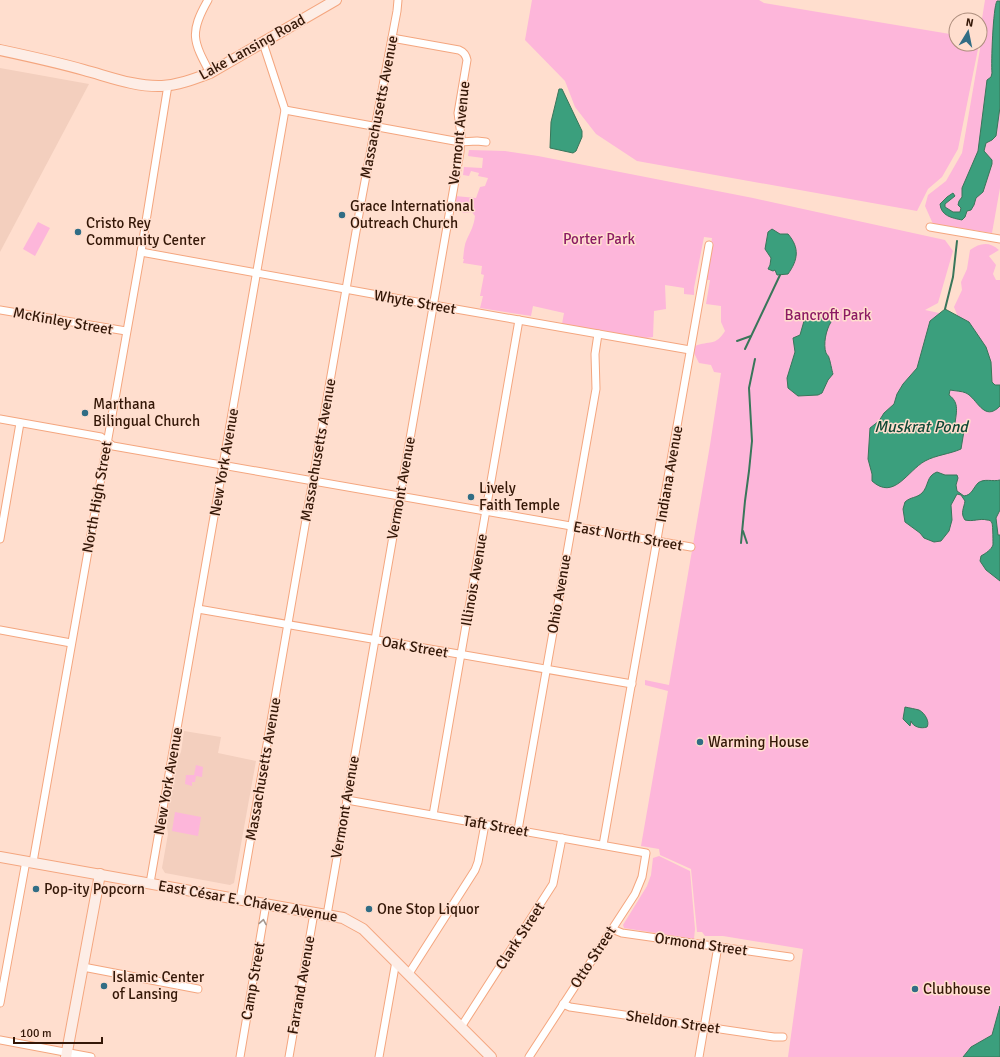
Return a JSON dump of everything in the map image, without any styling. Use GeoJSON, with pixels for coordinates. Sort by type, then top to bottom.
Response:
{"type":"FeatureCollection","features":[{"type":"Feature","properties":{"kind":"street"},"geometry":{"type":"LineString","coordinates":[[208,0],[196,23],[195,36],[199,52],[210,73]]}},
{"type":"Feature","properties":{"kind":"street","name":"Massachusetts Avenue"},"geometry":{"type":"LineString","coordinates":[[240,900],[398,0]]}},
{"type":"Feature","properties":{"kind":"street","name":"Lake Lansing Road"},"geometry":{"type":"LineString","coordinates":[[0,50],[129,82],[148,85],[168,85],[191,80],[210,73],[334,1]]}},
{"type":"Feature","properties":{"kind":"street","name":"Vermont Avenue"},"geometry":{"type":"LineString","coordinates":[[327,915],[460,142],[458,113],[467,60],[466,56],[459,50],[392,38]]}},
{"type":"Feature","properties":{"kind":"street","name":"New York Avenue"},"geometry":{"type":"LineString","coordinates":[[150,883],[285,110],[263,43]]}},
{"type":"Feature","properties":{"kind":"street","name":"North High Street"},"geometry":{"type":"LineString","coordinates":[[0,1003],[30,862],[71,643],[168,85]]}},
{"type":"Feature","properties":{"kind":"street"},"geometry":{"type":"LineString","coordinates":[[285,110],[460,142],[477,140],[486,142]]}},
{"type":"Feature","properties":{"kind":"street"},"geometry":{"type":"LineString","coordinates":[[930,227],[1000,239]]}},
{"type":"Feature","properties":{"kind":"street","name":"Indiana Avenue"},"geometry":{"type":"LineString","coordinates":[[603,845],[709,245]]}},
{"type":"Feature","properties":{"kind":"street","name":"Whyte Street"},"geometry":{"type":"LineString","coordinates":[[140,252],[346,290],[690,350]]}},
{"type":"Feature","properties":{"kind":"street","name":"McKinley Street"},"geometry":{"type":"LineString","coordinates":[[0,310],[126,331]]}},
{"type":"Feature","properties":{"kind":"street","name":"Illinois Avenue"},"geometry":{"type":"LineString","coordinates":[[433,815],[519,320]]}},
{"type":"Feature","properties":{"kind":"street","name":"Ohio Avenue"},"geometry":{"type":"LineString","coordinates":[[518,830],[596,389],[595,354],[598,334]]}},
{"type":"Feature","properties":{"kind":"street","name":"East North Street"},"geometry":{"type":"LineString","coordinates":[[0,419],[101,437],[113,446],[691,547]]}},
{"type":"Feature","properties":{"kind":"street"},"geometry":{"type":"LineString","coordinates":[[0,539],[20,423]]}},
{"type":"Feature","properties":{"kind":"street","name":"Oak Street"},"geometry":{"type":"LineString","coordinates":[[198,609],[632,684]]}},
{"type":"Feature","properties":{"kind":"street"},"geometry":{"type":"LineString","coordinates":[[0,630],[71,643]]}},
{"type":"Feature","properties":{"kind":"street","name":"Taft Street"},"geometry":{"type":"LineString","coordinates":[[347,800],[646,853]]}},
{"type":"Feature","properties":{"kind":"street"},"geometry":{"type":"LineString","coordinates":[[408,975],[474,870],[478,862],[485,824]]}},
{"type":"Feature","properties":{"kind":"street","name":"Clark Street"},"geometry":{"type":"LineString","coordinates":[[461,1027],[553,884],[562,838]]}},
{"type":"Feature","properties":{"kind":"street","name":"Otto Street"},"geometry":{"type":"LineString","coordinates":[[529,1057],[639,886],[646,853]]}},
{"type":"Feature","properties":{"kind":"street","name":"East César E. Chávez Avenue"},"geometry":{"type":"LineString","coordinates":[[0,857],[343,918],[363,929],[487,1055]]}},
{"type":"Feature","properties":{"kind":"street"},"geometry":{"type":"LineString","coordinates":[[67,1055],[100,874]]}},
{"type":"Feature","properties":{"kind":"street","name":"Camp Street"},"geometry":{"type":"LineString","coordinates":[[240,1057],[266,904]]}},
{"type":"Feature","properties":{"kind":"street","name":"Farrand Avenue"},"geometry":{"type":"LineString","coordinates":[[289,1057],[314,913]]}},
{"type":"Feature","properties":{"kind":"street","name":"Ormond Street"},"geometry":{"type":"LineString","coordinates":[[612,928],[620,932],[790,957]]}},
{"type":"Feature","properties":{"kind":"street"},"geometry":{"type":"LineString","coordinates":[[699,1057],[718,946]]}},
{"type":"Feature","properties":{"kind":"street"},"geometry":{"type":"LineString","coordinates":[[379,1057],[396,961]]}},
{"type":"Feature","properties":{"kind":"street"},"geometry":{"type":"LineString","coordinates":[[83,967],[198,989]]}},
{"type":"Feature","properties":{"kind":"street","name":"Sheldon Street"},"geometry":{"type":"LineString","coordinates":[[563,1004],[570,1007],[774,1037],[783,1037]]}},
{"type":"Feature","properties":{"kind":"street"},"geometry":{"type":"LineString","coordinates":[[0,1040],[67,1055],[91,1057]]}},
{"type":"Feature","properties":{"kind":"shaded area"},"geometry":{"type":"Polygon","coordinates":[[[0,68],[89,84],[0,252],[0,68]]]}},
{"type":"Feature","properties":{"kind":"shaded area"},"geometry":{"type":"Polygon","coordinates":[[[184,731],[221,737],[218,753],[256,761],[234,883],[230,885],[165,873],[162,868],[168,834],[166,820],[176,762],[181,752],[184,731]]]}},
{"type":"Feature","properties":{"kind":"green space"},"geometry":{"type":"Polygon","coordinates":[[[532,0],[759,0],[764,3],[948,34],[948,52],[977,52],[958,149],[942,177],[928,189],[917,211],[637,161],[596,134],[575,107],[565,81],[525,40],[532,0]]]}},
{"type":"Feature","properties":{"kind":"green space"},"geometry":{"type":"Polygon","coordinates":[[[985,0],[1000,0],[1000,188],[992,233],[933,224],[925,206],[928,195],[946,181],[962,153],[979,52],[988,52],[988,12],[983,12],[985,0]]]}},
{"type":"Feature","properties":{"kind":"green space"},"geometry":{"type":"Polygon","coordinates":[[[469,150],[505,151],[538,156],[753,198],[945,240],[953,251],[938,303],[925,310],[958,317],[954,307],[962,290],[961,282],[967,269],[970,250],[977,246],[988,244],[999,250],[989,256],[996,265],[993,274],[996,280],[1000,280],[1000,1057],[788,1057],[803,949],[723,936],[705,936],[702,932],[697,932],[691,869],[660,855],[659,849],[641,846],[668,691],[645,685],[645,680],[669,685],[721,373],[714,372],[711,365],[699,363],[694,353],[695,346],[715,341],[725,331],[721,322],[721,306],[706,304],[710,280],[706,280],[712,238],[704,237],[694,295],[684,294],[684,288],[665,285],[666,309],[654,311],[653,337],[646,338],[562,324],[564,313],[533,306],[531,316],[480,308],[483,296],[480,296],[484,275],[481,274],[482,266],[463,263],[465,244],[472,228],[475,216],[472,212],[464,213],[453,207],[455,196],[476,198],[480,187],[485,186],[488,178],[478,176],[479,173],[471,171],[469,176],[463,175],[464,167],[482,168],[483,158],[468,156],[469,150]]]}},
{"type":"Feature","properties":{"kind":"green space"},"geometry":{"type":"Polygon","coordinates":[[[38,222],[50,228],[35,256],[23,249],[38,222]]]}},
{"type":"Feature","properties":{"kind":"green space"},"geometry":{"type":"Polygon","coordinates":[[[196,765],[203,767],[202,777],[196,776],[195,782],[192,782],[192,786],[185,784],[186,775],[194,775],[196,765]]]}},
{"type":"Feature","properties":{"kind":"green space"},"geometry":{"type":"Polygon","coordinates":[[[175,812],[201,817],[198,836],[172,831],[175,812]]]}},
{"type":"Feature","properties":{"kind":"green space"},"geometry":{"type":"Polygon","coordinates":[[[659,856],[690,871],[695,929],[694,939],[624,928],[623,925],[647,886],[651,875],[653,858],[659,856]]]}},
{"type":"Feature","properties":{"kind":"water"},"geometry":{"type":"Polygon","coordinates":[[[997,1],[1000,1],[1000,107],[996,136],[986,143],[984,151],[992,160],[992,164],[983,192],[976,198],[971,210],[967,211],[962,220],[945,214],[942,211],[940,204],[953,193],[955,196],[945,204],[945,207],[953,212],[960,212],[961,208],[958,205],[962,197],[962,188],[978,151],[987,80],[991,77],[992,73],[993,24],[997,1]]]}},
{"type":"Feature","properties":{"kind":"water"},"geometry":{"type":"Polygon","coordinates":[[[559,89],[562,89],[582,131],[582,137],[576,151],[573,153],[550,148],[551,122],[559,89]]]}},
{"type":"Feature","properties":{"kind":"water"},"geometry":{"type":"Polygon","coordinates":[[[772,229],[780,234],[788,234],[796,249],[796,259],[788,274],[777,275],[775,270],[773,271],[768,269],[771,258],[765,249],[768,232],[772,229]]]}},
{"type":"Feature","properties":{"kind":"water","name":"Muskrat Pond"},"geometry":{"type":"Polygon","coordinates":[[[945,309],[969,322],[986,347],[991,362],[992,382],[995,385],[1000,385],[1000,406],[994,411],[985,411],[966,393],[950,390],[949,395],[955,401],[956,405],[955,424],[964,431],[961,449],[925,461],[894,486],[887,488],[880,486],[872,481],[872,474],[868,459],[870,428],[879,421],[884,413],[894,404],[897,394],[903,384],[917,368],[930,321],[945,309]]]}},
{"type":"Feature","properties":{"kind":"water"},"geometry":{"type":"Polygon","coordinates":[[[825,316],[829,318],[831,322],[826,333],[825,345],[833,374],[828,380],[822,393],[818,395],[798,396],[788,388],[787,378],[795,352],[793,338],[800,335],[804,321],[825,316]]]}},
{"type":"Feature","properties":{"kind":"water"},"geometry":{"type":"Polygon","coordinates":[[[937,472],[945,475],[957,475],[957,491],[964,496],[971,493],[980,482],[986,480],[1000,480],[1000,510],[996,518],[998,535],[1000,535],[1000,581],[986,570],[980,561],[981,556],[990,550],[993,545],[992,523],[990,520],[965,520],[963,513],[965,501],[961,495],[957,494],[951,505],[952,520],[949,531],[941,541],[934,542],[924,538],[920,533],[905,522],[903,509],[905,502],[922,493],[931,476],[937,472]]]}},
{"type":"Feature","properties":{"kind":"water"},"geometry":{"type":"Polygon","coordinates":[[[905,707],[921,711],[927,720],[927,727],[918,727],[911,721],[910,726],[903,719],[905,707]]]}},
{"type":"Feature","properties":{"kind":"water"},"geometry":{"type":"Polygon","coordinates":[[[1000,1006],[1000,1057],[963,1057],[971,1047],[992,1035],[1000,1006]]]}},
{"type":"Feature","properties":{"kind":"waterway"},"geometry":{"type":"LineString","coordinates":[[945,309],[953,277],[957,241]]}},
{"type":"Feature","properties":{"kind":"waterway"},"geometry":{"type":"LineString","coordinates":[[745,349],[780,275]]}},
{"type":"Feature","properties":{"kind":"waterway"},"geometry":{"type":"LineString","coordinates":[[737,341],[751,336]]}},
{"type":"Feature","properties":{"kind":"waterway"},"geometry":{"type":"LineString","coordinates":[[741,543],[752,441],[749,388],[755,359]]}},
{"type":"Feature","properties":{"kind":"waterway"},"geometry":{"type":"LineString","coordinates":[[743,531],[747,543]]}},
{"type":"Feature","properties":{"kind":"place","name":"Grace International Outreach Church"},"geometry":{"type":"Point","coordinates":[342,215]}},
{"type":"Feature","properties":{"kind":"place","name":"Cristo Rey Community Center"},"geometry":{"type":"Point","coordinates":[78,232]}},
{"type":"Feature","properties":{"kind":"place","name":"Marthana Bilingual Church"},"geometry":{"type":"Point","coordinates":[85,413]}},
{"type":"Feature","properties":{"kind":"place","name":"Lively Faith Temple"},"geometry":{"type":"Point","coordinates":[471,497]}},
{"type":"Feature","properties":{"kind":"place","name":"Warming House"},"geometry":{"type":"Point","coordinates":[700,742]}},
{"type":"Feature","properties":{"kind":"place","name":"Pop-ity Popcorn"},"geometry":{"type":"Point","coordinates":[36,889]}},
{"type":"Feature","properties":{"kind":"place","name":"One Stop Liquor"},"geometry":{"type":"Point","coordinates":[369,909]}},
{"type":"Feature","properties":{"kind":"place","name":"Islamic Center of Lansing"},"geometry":{"type":"Point","coordinates":[104,986]}},
{"type":"Feature","properties":{"kind":"place","name":"Clubhouse"},"geometry":{"type":"Point","coordinates":[915,989]}},
{"type":"Feature","properties":{"kind":"park label","name":"Porter Park"},"geometry":{"type":"Point","coordinates":[599,239]}},
{"type":"Feature","properties":{"kind":"park label","name":"Bancroft Park"},"geometry":{"type":"Point","coordinates":[828,315]}}]}
